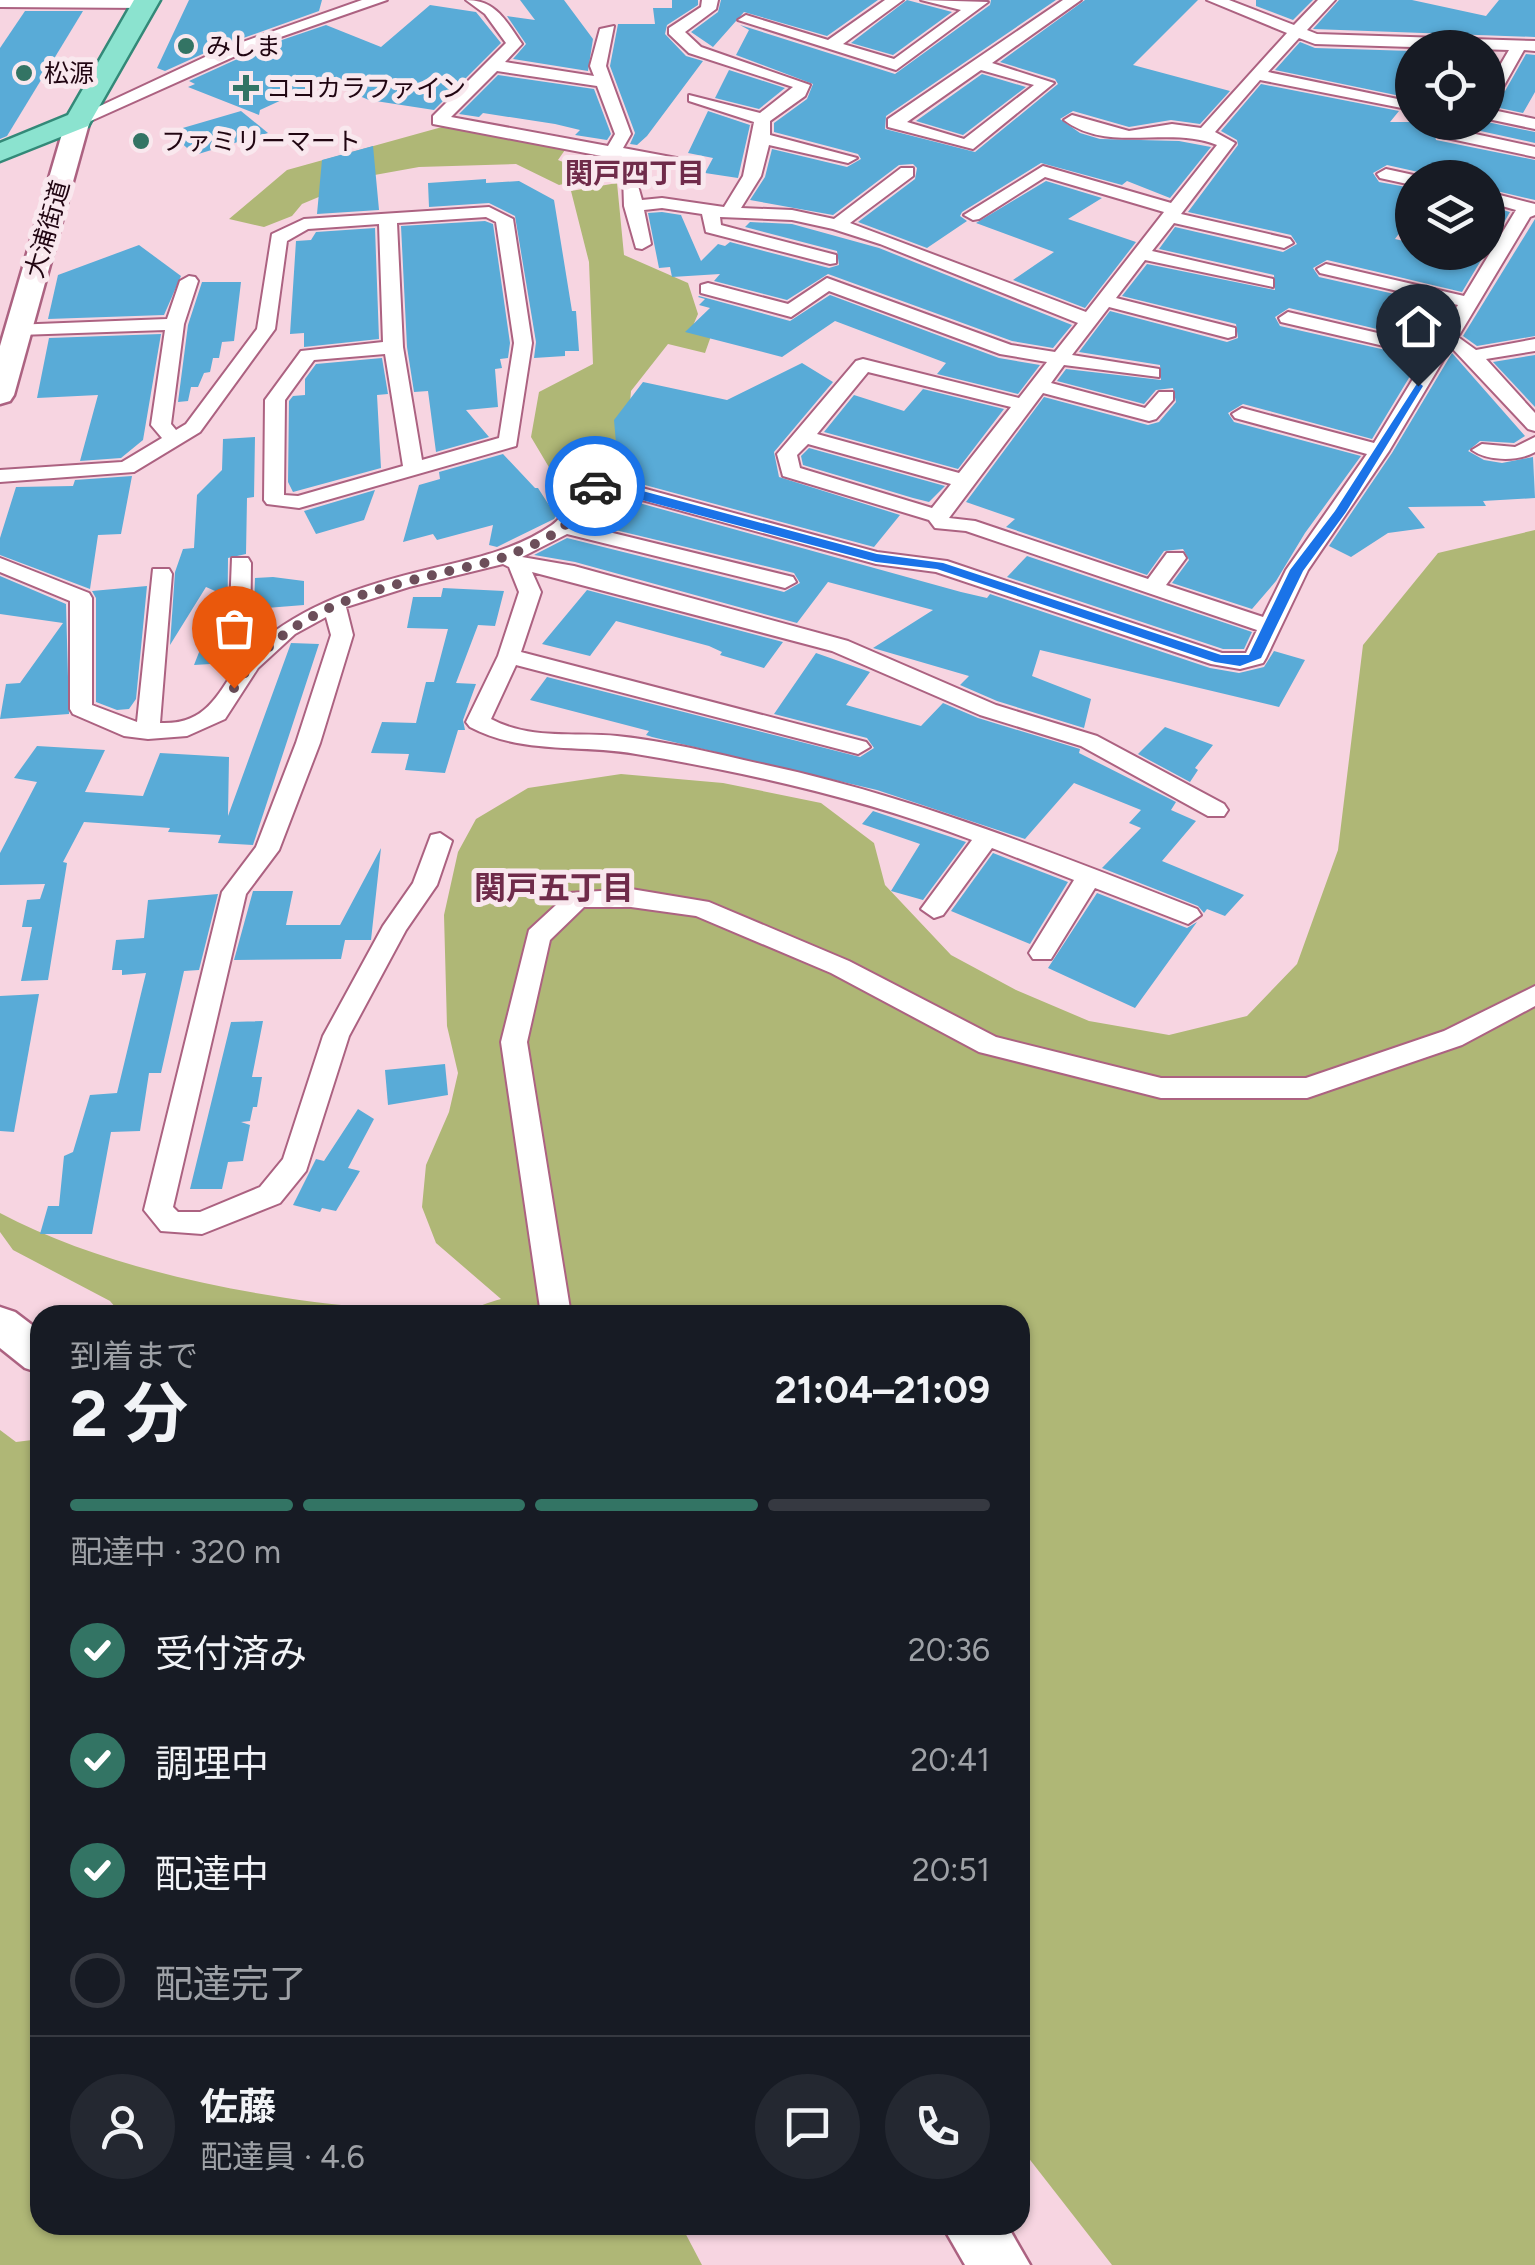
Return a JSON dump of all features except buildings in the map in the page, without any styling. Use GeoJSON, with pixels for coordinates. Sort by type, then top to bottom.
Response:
{"type":"FeatureCollection","features":[{"type":"Feature","properties":{"kind":"main road"},"geometry":{"type":"LineString","coordinates":[[0,153],[78,120],[146,2]]}},
{"type":"Feature","properties":{"kind":"street"},"geometry":{"type":"LineString","coordinates":[[78,120],[261,36],[322,14],[378,0]]}},
{"type":"Feature","properties":{"kind":"street"},"geometry":{"type":"LineString","coordinates":[[474,0],[490,12],[514,44],[439,120],[692,166]]}},
{"type":"Feature","properties":{"kind":"street"},"geometry":{"type":"LineString","coordinates":[[695,98],[762,118],[799,94],[802,85],[695,50],[675,31],[708,8],[710,0]]}},
{"type":"Feature","properties":{"kind":"street"},"geometry":{"type":"LineString","coordinates":[[831,45],[895,0]]}},
{"type":"Feature","properties":{"kind":"street"},"geometry":{"type":"LineString","coordinates":[[929,0],[978,4]]}},
{"type":"Feature","properties":{"kind":"street"},"geometry":{"type":"LineString","coordinates":[[980,65],[1046,83],[967,145],[894,123],[1073,0]]}},
{"type":"Feature","properties":{"kind":"street"},"geometry":{"type":"LineString","coordinates":[[1215,0],[1328,40],[1527,46]]}},
{"type":"Feature","properties":{"kind":"street"},"geometry":{"type":"LineString","coordinates":[[1205,134],[1327,0]]}},
{"type":"Feature","properties":{"kind":"street"},"geometry":{"type":"LineString","coordinates":[[0,2],[146,2]]}},
{"type":"Feature","properties":{"kind":"street"},"geometry":{"type":"LineString","coordinates":[[746,20],[896,65],[978,4]]}},
{"type":"Feature","properties":{"kind":"street"},"geometry":{"type":"LineString","coordinates":[[608,29],[598,66],[623,134],[612,153]]}},
{"type":"Feature","properties":{"kind":"street"},"geometry":{"type":"LineString","coordinates":[[1505,74],[1527,46]]}},
{"type":"Feature","properties":{"kind":"street"},"geometry":{"type":"LineString","coordinates":[[492,65],[602,82]]}},
{"type":"Feature","properties":{"kind":"street"},"geometry":{"type":"LineString","coordinates":[[1257,74],[1395,103]]}},
{"type":"Feature","properties":{"kind":"street"},"geometry":{"type":"LineString","coordinates":[[762,118],[762,138],[752,176],[720,212],[712,228],[830,258]]}},
{"type":"Feature","properties":{"kind":"street"},"geometry":{"type":"LineString","coordinates":[[1505,118],[1535,124]]}},
{"type":"Feature","properties":{"kind":"street","name":"大浦街道"},"geometry":{"type":"LineString","coordinates":[[0,395],[78,120]]}},
{"type":"Feature","properties":{"kind":"street"},"geometry":{"type":"LineString","coordinates":[[937,516],[1227,143],[1205,134],[1172,130],[1129,136],[1072,120]]}},
{"type":"Feature","properties":{"kind":"street"},"geometry":{"type":"LineString","coordinates":[[762,138],[848,158]]}},
{"type":"Feature","properties":{"kind":"street"},"geometry":{"type":"LineString","coordinates":[[1479,140],[1535,152]]}},
{"type":"Feature","properties":{"kind":"street"},"geometry":{"type":"LineString","coordinates":[[837,225],[907,172]]}},
{"type":"Feature","properties":{"kind":"street"},"geometry":{"type":"LineString","coordinates":[[973,215],[1043,172],[1173,214],[1284,243]]}},
{"type":"Feature","properties":{"kind":"street"},"geometry":{"type":"LineString","coordinates":[[1386,174],[1395,176]]}},
{"type":"Feature","properties":{"kind":"street"},"geometry":{"type":"LineString","coordinates":[[629,179],[642,244]]}},
{"type":"Feature","properties":{"kind":"street"},"geometry":{"type":"LineString","coordinates":[[1505,202],[1534,210]]}},
{"type":"Feature","properties":{"kind":"street"},"geometry":{"type":"LineString","coordinates":[[633,206],[662,203],[720,212],[792,216],[837,225],[886,240],[1088,320]]}},
{"type":"Feature","properties":{"kind":"street"},"geometry":{"type":"LineString","coordinates":[[0,564],[81,598],[81,709],[124,729],[148,732],[179,731],[217,714],[250,663],[286,629],[334,604],[402,582],[512,560],[564,527],[585,491],[609,485],[876,558],[939,566],[1220,659],[1240,662],[1255,658],[1297,570],[1379,451],[1522,214],[1534,210]]}},
{"type":"Feature","properties":{"kind":"street"},"geometry":{"type":"LineString","coordinates":[[0,476],[127,468],[194,428],[266,330],[278,238],[304,224],[489,212],[504,219],[523,343],[509,442],[300,502],[274,500],[275,400],[308,355],[392,347]]}},
{"type":"Feature","properties":{"kind":"street"},"geometry":{"type":"LineString","coordinates":[[388,219],[392,347],[414,471]]}},
{"type":"Feature","properties":{"kind":"street"},"geometry":{"type":"LineString","coordinates":[[1142,254],[1267,283]]}},
{"type":"Feature","properties":{"kind":"street"},"geometry":{"type":"LineString","coordinates":[[1326,269],[1467,302]]}},
{"type":"Feature","properties":{"kind":"street"},"geometry":{"type":"LineString","coordinates":[[175,440],[161,426],[175,324],[189,281]]}},
{"type":"Feature","properties":{"kind":"street"},"geometry":{"type":"LineString","coordinates":[[708,289],[791,311],[827,284],[1007,350],[1152,373]]}},
{"type":"Feature","properties":{"kind":"street"},"geometry":{"type":"LineString","coordinates":[[1104,300],[1228,332]]}},
{"type":"Feature","properties":{"kind":"street"},"geometry":{"type":"LineString","coordinates":[[1288,318],[1441,346],[1458,343],[1535,424]]}},
{"type":"Feature","properties":{"kind":"street"},"geometry":{"type":"LineString","coordinates":[[19,329],[175,324]]}},
{"type":"Feature","properties":{"kind":"street"},"geometry":{"type":"LineString","coordinates":[[1472,356],[1535,344]]}},
{"type":"Feature","properties":{"kind":"street"},"geometry":{"type":"LineString","coordinates":[[1025,405],[863,365],[787,454],[790,472],[937,516],[942,524],[968,525],[1270,627]]}},
{"type":"Feature","properties":{"kind":"street"},"geometry":{"type":"LineString","coordinates":[[1040,386],[1149,415],[1166,396]]}},
{"type":"Feature","properties":{"kind":"street"},"geometry":{"type":"LineString","coordinates":[[1242,414],[1379,451]]}},
{"type":"Feature","properties":{"kind":"street"},"geometry":{"type":"LineString","coordinates":[[804,438],[964,481]]}},
{"type":"Feature","properties":{"kind":"street"},"geometry":{"type":"LineString","coordinates":[[1482,450],[1519,454],[1535,443]]}},
{"type":"Feature","properties":{"kind":"street"},"geometry":{"type":"LineString","coordinates":[[564,527],[785,582]]}},
{"type":"Feature","properties":{"kind":"street"},"geometry":{"type":"LineString","coordinates":[[1152,588],[1175,558]]}},
{"type":"Feature","properties":{"kind":"street"},"geometry":{"type":"LineString","coordinates":[[512,560],[530,592],[510,656],[478,722],[500,737],[629,746],[927,812],[1188,915]]}},
{"type":"Feature","properties":{"kind":"street"},"geometry":{"type":"LineString","coordinates":[[512,560],[566,571],[840,646],[988,710],[1089,741],[1216,810]]}},
{"type":"Feature","properties":{"kind":"street"},"geometry":{"type":"LineString","coordinates":[[240,562],[239,660],[250,663]]}},
{"type":"Feature","properties":{"kind":"street"},"geometry":{"type":"LineString","coordinates":[[148,732],[161,574]]}},
{"type":"Feature","properties":{"kind":"street"},"geometry":{"type":"LineString","coordinates":[[334,604],[342,634],[308,743],[266,850],[234,892],[158,1210],[170,1224],[202,1223],[270,1195],[296,1163],[336,1036],[396,926],[425,885],[440,842]]}},
{"type":"Feature","properties":{"kind":"street"},"geometry":{"type":"LineString","coordinates":[[510,656],[858,747]]}},
{"type":"Feature","properties":{"kind":"street"},"geometry":{"type":"LineString","coordinates":[[934,909],[988,837]]}},
{"type":"Feature","properties":{"kind":"street"},"geometry":{"type":"LineString","coordinates":[[1042,954],[1089,877]]}},
{"type":"Feature","properties":{"kind":"street"},"geometry":{"type":"LineString","coordinates":[[554,1305],[514,1042],[538,936],[578,899],[631,898],[700,908],[840,967],[988,1045],[1161,1088],[1307,1088],[1453,1038],[1535,995]]}},
{"type":"Feature","properties":{"kind":"street"},"geometry":{"type":"LineString","coordinates":[[0,1324],[30,1347]]}},
{"type":"Feature","properties":{"kind":"street"},"geometry":{"type":"LineString","coordinates":[[978,2235],[1000,2265]]}},
{"type":"Feature","properties":{"kind":"green space"},"geometry":{"type":"Polygon","coordinates":[[[442,127],[567,147],[558,160],[598,176],[559,185],[516,164],[419,167],[369,176],[302,204],[292,216],[264,227],[229,219],[287,170],[442,127]]]}},
{"type":"Feature","properties":{"kind":"green space"},"geometry":{"type":"Polygon","coordinates":[[[617,183],[624,255],[688,283],[698,314],[692,328],[711,336],[705,353],[668,344],[631,391],[624,471],[581,477],[553,474],[531,437],[539,392],[593,364],[589,262],[571,191],[617,183]]]}},
{"type":"Feature","properties":{"kind":"green space"},"geometry":{"type":"Polygon","coordinates":[[[1535,530],[1535,2265],[1112,2265],[1030,2160],[1030,1305],[481,1305],[501,1299],[436,1243],[422,1207],[426,1165],[449,1112],[458,1073],[447,1026],[444,915],[458,852],[476,819],[528,788],[621,774],[723,783],[821,803],[874,843],[885,885],[951,955],[1016,990],[1089,1021],[1169,1035],[1247,1016],[1297,964],[1338,850],[1363,645],[1438,553],[1535,530]]]}},
{"type":"Feature","properties":{"kind":"green space"},"geometry":{"type":"Polygon","coordinates":[[[0,1213],[41,1233],[133,1265],[230,1288],[344,1305],[113,1305],[13,1250],[0,1232],[0,1213]]]}},
{"type":"Feature","properties":{"kind":"green space"},"geometry":{"type":"Polygon","coordinates":[[[0,1430],[16,1442],[30,1440],[30,2235],[686,2235],[702,2265],[0,2265],[0,1430]]]}},
{"type":"Feature","properties":{"kind":"way so far"},"geometry":{"type":"LineString","coordinates":[[234,688],[250,663],[286,629],[334,604],[402,582],[506,557],[564,527],[585,491],[595,486]]}},
{"type":"Feature","properties":{"kind":"place","name":"みしま"},"geometry":{"type":"Point","coordinates":[186,46]}},
{"type":"Feature","properties":{"kind":"place","name":"松源"},"geometry":{"type":"Point","coordinates":[24,73]}},
{"type":"Feature","properties":{"kind":"place","name":"ココカラファイン"},"geometry":{"type":"Point","coordinates":[246,88]}},
{"type":"Feature","properties":{"kind":"place","name":"ファミリーマート"},"geometry":{"type":"Point","coordinates":[141,141]}},
{"type":"Feature","properties":{"kind":"district","name":"関戸四丁目"},"geometry":{"type":"Point","coordinates":[635,173]}},
{"type":"Feature","properties":{"kind":"district","name":"関戸五丁目"},"geometry":{"type":"Point","coordinates":[554,888]}},
{"type":"Feature","properties":{"kind":"route"},"geometry":{"type":"LineString","coordinates":[[595,486],[609,485],[876,558],[939,566],[1220,659],[1240,662],[1255,658],[1297,570],[1340,512],[1418,386]]}}]}
